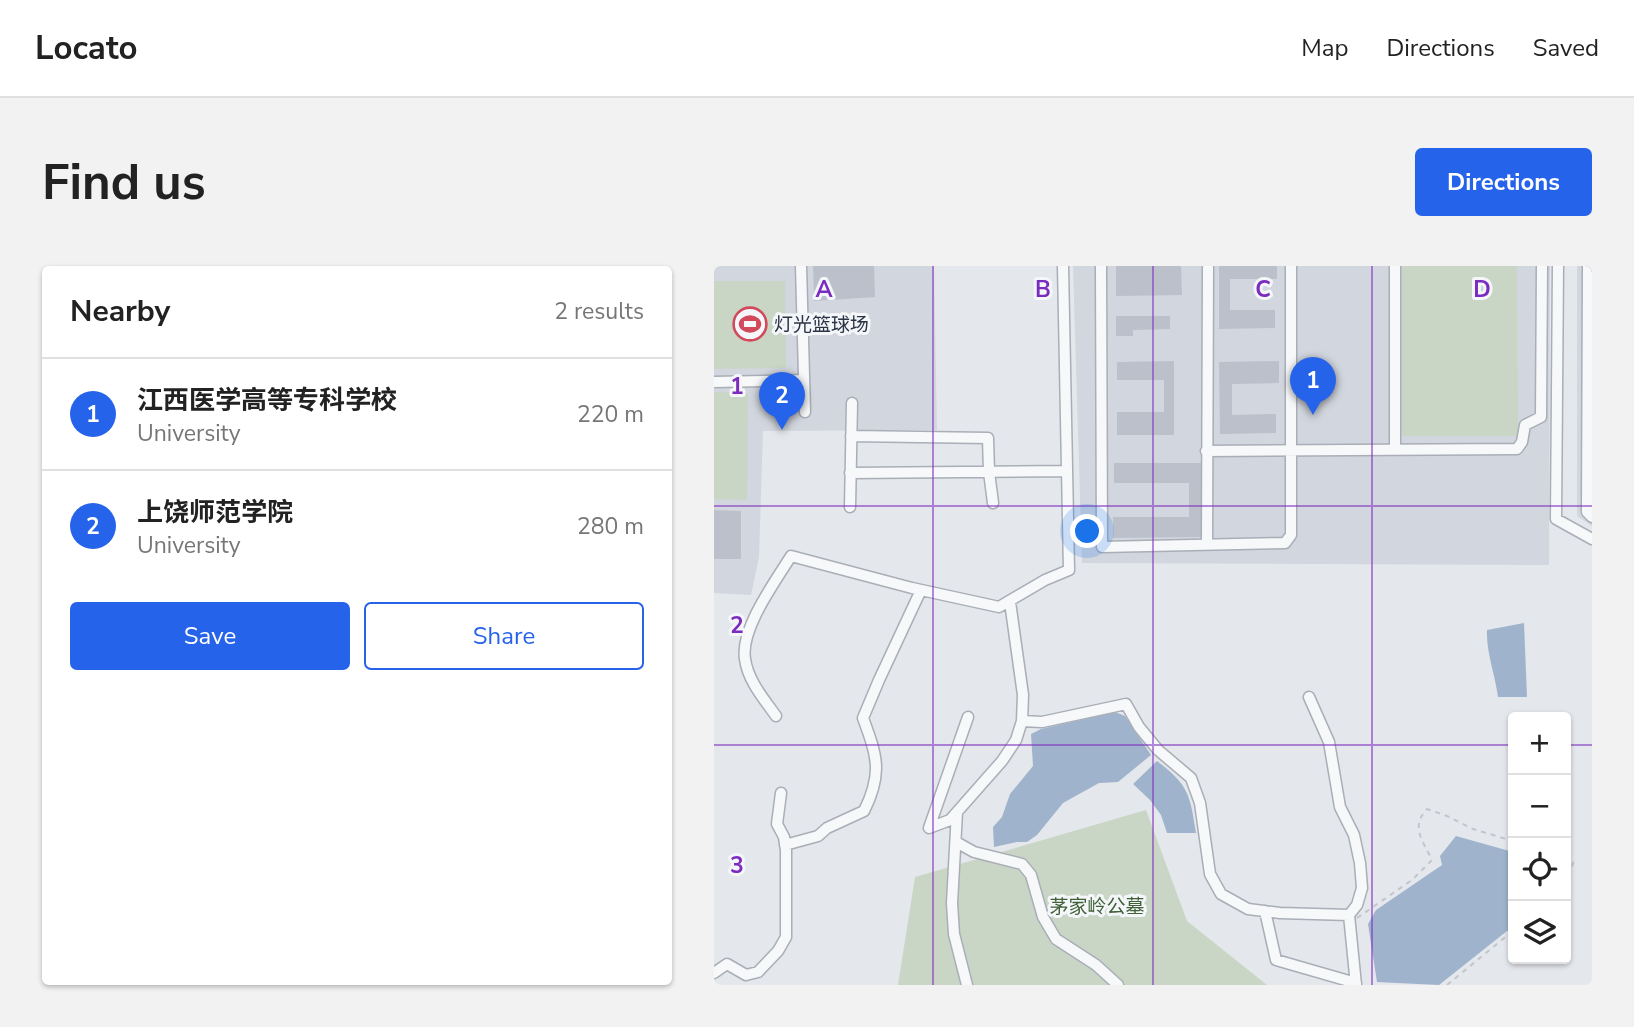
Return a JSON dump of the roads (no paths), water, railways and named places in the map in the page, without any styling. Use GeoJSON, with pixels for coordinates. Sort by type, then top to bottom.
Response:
{"type":"FeatureCollection","features":[{"type":"Feature","properties":{"kind":"street"},"geometry":{"type":"LineString","coordinates":[[801,266],[805,412]]}},
{"type":"Feature","properties":{"kind":"street"},"geometry":{"type":"LineString","coordinates":[[776,716],[754,684],[745,659],[745,650],[753,622],[790,556],[999,607],[1045,580],[1069,570],[1063,266]]}},
{"type":"Feature","properties":{"kind":"street"},"geometry":{"type":"LineString","coordinates":[[1101,266],[1102,547],[1285,543],[1292,535],[1291,266]]}},
{"type":"Feature","properties":{"kind":"street"},"geometry":{"type":"LineString","coordinates":[[1207,544],[1208,266]]}},
{"type":"Feature","properties":{"kind":"street"},"geometry":{"type":"LineString","coordinates":[[1395,266],[1395,450]]}},
{"type":"Feature","properties":{"kind":"street"},"geometry":{"type":"LineString","coordinates":[[1206,451],[1517,449],[1522,442],[1525,425],[1541,417],[1542,266]]}},
{"type":"Feature","properties":{"kind":"street"},"geometry":{"type":"LineString","coordinates":[[1558,266],[1556,519],[1592,539]]}},
{"type":"Feature","properties":{"kind":"street"},"geometry":{"type":"LineString","coordinates":[[1588,266],[1587,512],[1592,517]]}},
{"type":"Feature","properties":{"kind":"street"},"geometry":{"type":"LineString","coordinates":[[714,382],[804,380]]}},
{"type":"Feature","properties":{"kind":"street"},"geometry":{"type":"LineString","coordinates":[[850,507],[852,403]]}},
{"type":"Feature","properties":{"kind":"street"},"geometry":{"type":"LineString","coordinates":[[851,436],[988,438],[993,503]]}},
{"type":"Feature","properties":{"kind":"street"},"geometry":{"type":"LineString","coordinates":[[850,473],[1067,471]]}},
{"type":"Feature","properties":{"kind":"street"},"geometry":{"type":"LineString","coordinates":[[785,845],[818,836],[827,828],[864,811],[874,791],[876,755],[863,718],[921,590]]}},
{"type":"Feature","properties":{"kind":"street"},"geometry":{"type":"LineString","coordinates":[[968,717],[933,810],[929,828],[950,820],[1002,761],[1016,740],[1022,721],[1023,695],[1010,602]]}},
{"type":"Feature","properties":{"kind":"street"},"geometry":{"type":"LineString","coordinates":[[1265,911],[1276,960],[1356,984],[1350,918],[1362,888],[1360,863],[1354,835],[1340,807],[1329,742],[1309,697]]}},
{"type":"Feature","properties":{"kind":"street"},"geometry":{"type":"LineString","coordinates":[[1022,721],[1042,722],[1126,704],[1139,727],[1158,750],[1191,778],[1200,803],[1210,874],[1222,894],[1248,909],[1350,918]]}},
{"type":"Feature","properties":{"kind":"street"},"geometry":{"type":"LineString","coordinates":[[714,973],[727,964],[746,975],[758,972],[778,951],[786,937],[785,845],[777,824],[781,793]]}},
{"type":"Feature","properties":{"kind":"street"},"geometry":{"type":"LineString","coordinates":[[957,812],[952,903],[954,934],[967,985]]}},
{"type":"Feature","properties":{"kind":"street"},"geometry":{"type":"LineString","coordinates":[[956,842],[974,852],[1022,864],[1031,875],[1043,917],[1056,939],[1096,965],[1118,985]]}},
{"type":"Feature","properties":{"kind":"water"},"geometry":{"type":"Polygon","coordinates":[[[1524,623],[1527,697],[1498,697],[1487,630],[1524,623]]]}},
{"type":"Feature","properties":{"kind":"water"},"geometry":{"type":"Polygon","coordinates":[[[1115,712],[1125,716],[1151,755],[1118,782],[1099,783],[1063,803],[1037,835],[1027,842],[994,847],[993,827],[1002,817],[1010,794],[1033,766],[1031,734],[1041,729],[1115,712]]]}},
{"type":"Feature","properties":{"kind":"water"},"geometry":{"type":"Polygon","coordinates":[[[1157,761],[1182,784],[1192,809],[1196,833],[1167,833],[1161,815],[1133,784],[1157,761]]]}},
{"type":"Feature","properties":{"kind":"water"},"geometry":{"type":"Polygon","coordinates":[[[1456,836],[1508,851],[1508,931],[1439,985],[1377,982],[1368,924],[1376,910],[1442,865],[1440,856],[1456,836]]]}},
{"type":"Feature","properties":{"kind":"place","name":"灯光篮球场"},"geometry":{"type":"Point","coordinates":[750,324]}},
{"type":"Feature","properties":{"kind":"place","name":"江西医学高等专科学校"},"geometry":{"type":"Point","coordinates":[1313,415]}},
{"type":"Feature","properties":{"kind":"place","name":"上饶师范学院"},"geometry":{"type":"Point","coordinates":[782,430]}},
{"type":"Feature","properties":{"kind":"park label","name":"茅家岭公墓"},"geometry":{"type":"Point","coordinates":[1097,906]}}]}
